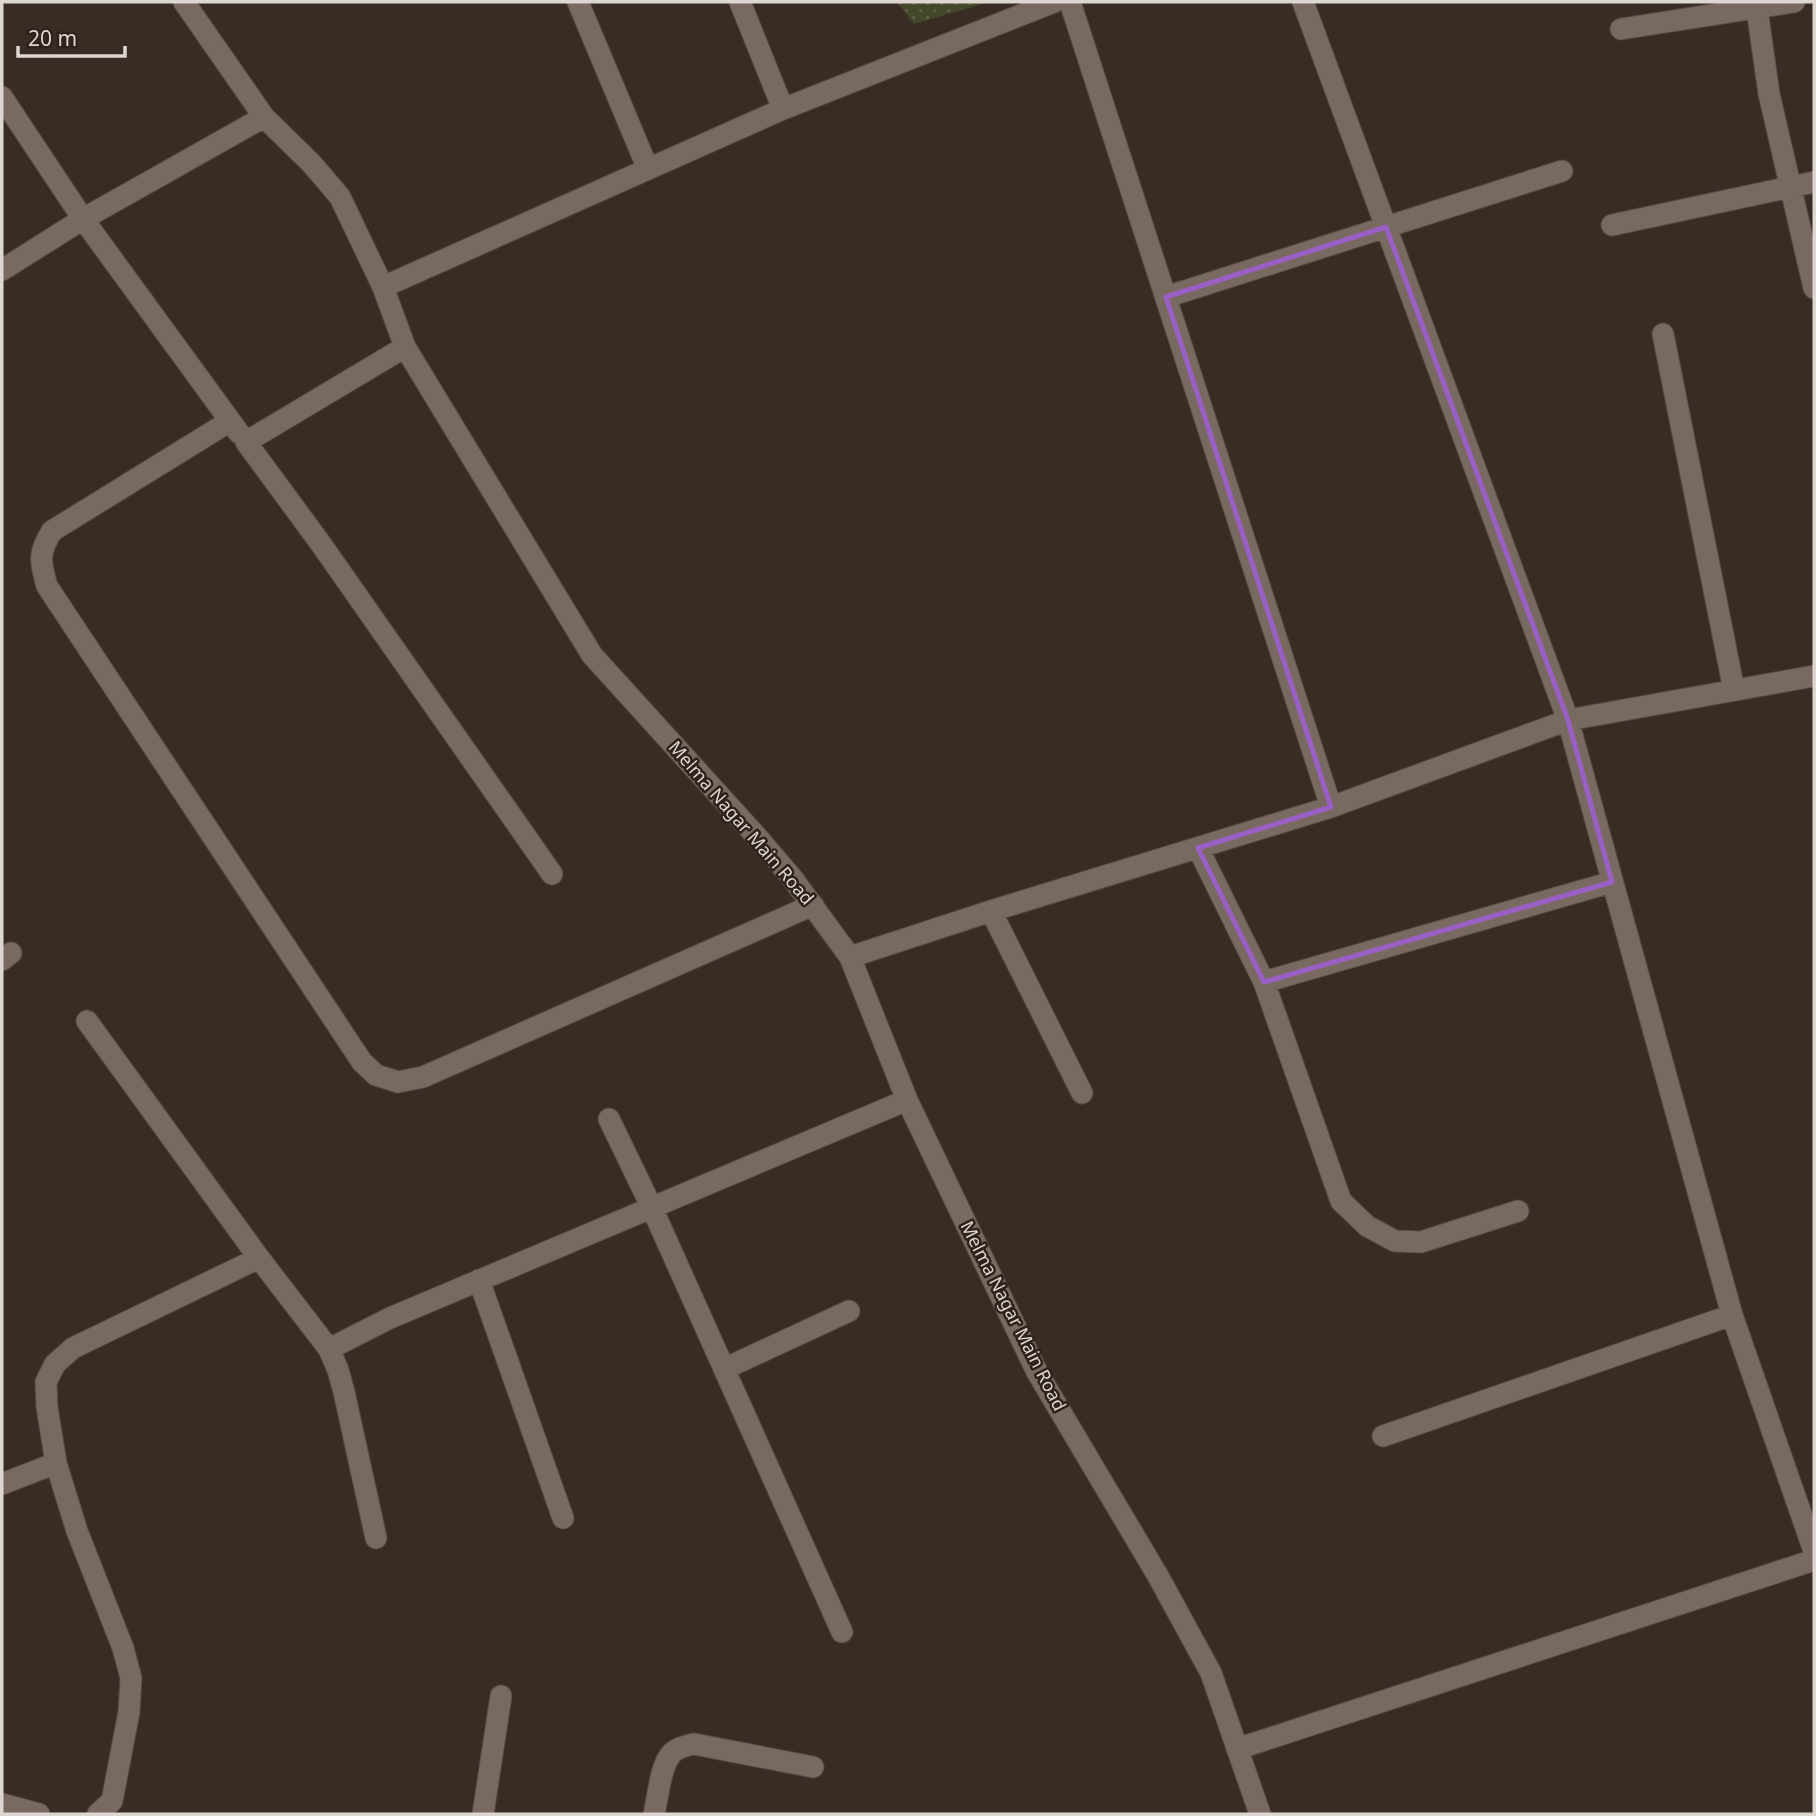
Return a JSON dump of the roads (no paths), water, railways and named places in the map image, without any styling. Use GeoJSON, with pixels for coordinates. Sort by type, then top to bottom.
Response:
{"type":"FeatureCollection","features":[{"type":"Feature","properties":{"kind":"street","name":"Melma Nagar Main Road"},"geometry":{"type":"LineString","coordinates":[[184,2],[264,117],[312,164],[340,197],[383,288],[405,347],[592,655],[793,878],[850,957],[907,1100],[1037,1372],[1158,1576],[1211,1673],[1260,1814]]}},
{"type":"Feature","properties":{"kind":"street"},"geometry":{"type":"LineString","coordinates":[[578,2],[648,169]]}},
{"type":"Feature","properties":{"kind":"street"},"geometry":{"type":"LineString","coordinates":[[740,2],[783,109]]}},
{"type":"Feature","properties":{"kind":"street"},"geometry":{"type":"LineString","coordinates":[[383,288],[783,109],[1054,2]]}},
{"type":"Feature","properties":{"kind":"street"},"geometry":{"type":"LineString","coordinates":[[1070,2],[1331,807]]}},
{"type":"Feature","properties":{"kind":"street"},"geometry":{"type":"LineString","coordinates":[[1303,2],[1567,720],[1732,1315],[1814,1551]]}},
{"type":"Feature","properties":{"kind":"street"},"geometry":{"type":"LineString","coordinates":[[1621,29],[1756,5],[1794,2]]}},
{"type":"Feature","properties":{"kind":"street"},"geometry":{"type":"LineString","coordinates":[[1756,5],[1769,94],[1814,288]]}},
{"type":"Feature","properties":{"kind":"street"},"geometry":{"type":"LineString","coordinates":[[2,97],[83,219],[321,544],[552,874]]}},
{"type":"Feature","properties":{"kind":"street"},"geometry":{"type":"LineString","coordinates":[[2,270],[83,219],[264,117]]}},
{"type":"Feature","properties":{"kind":"street"},"geometry":{"type":"LineString","coordinates":[[1166,297],[1562,171]]}},
{"type":"Feature","properties":{"kind":"street"},"geometry":{"type":"LineString","coordinates":[[1612,225],[1814,182]]}},
{"type":"Feature","properties":{"kind":"street"},"geometry":{"type":"LineString","coordinates":[[1663,334],[1734,690]]}},
{"type":"Feature","properties":{"kind":"street"},"geometry":{"type":"LineString","coordinates":[[246,442],[405,347]]}},
{"type":"Feature","properties":{"kind":"street"},"geometry":{"type":"LineString","coordinates":[[230,421],[52,531],[43,545],[41,565],[47,586],[362,1062],[376,1075],[398,1083],[423,1077],[813,905]]}},
{"type":"Feature","properties":{"kind":"street"},"geometry":{"type":"LineString","coordinates":[[850,957],[1331,807],[1567,720],[1814,677]]}},
{"type":"Feature","properties":{"kind":"street"},"geometry":{"type":"LineString","coordinates":[[1198,848],[1264,982],[1342,1201],[1367,1227],[1395,1241],[1421,1242],[1518,1211]]}},
{"type":"Feature","properties":{"kind":"street"},"geometry":{"type":"LineString","coordinates":[[1264,982],[1612,882]]}},
{"type":"Feature","properties":{"kind":"street"},"geometry":{"type":"LineString","coordinates":[[991,911],[1082,1093]]}},
{"type":"Feature","properties":{"kind":"street"},"geometry":{"type":"LineString","coordinates":[[87,1021],[259,1258],[329,1349],[344,1392],[376,1538]]}},
{"type":"Feature","properties":{"kind":"street"},"geometry":{"type":"LineString","coordinates":[[329,1349],[390,1318],[907,1100]]}},
{"type":"Feature","properties":{"kind":"street"},"geometry":{"type":"LineString","coordinates":[[609,1119],[652,1208],[842,1632]]}},
{"type":"Feature","properties":{"kind":"street"},"geometry":{"type":"LineString","coordinates":[[98,1814],[112,1801],[129,1712],[131,1678],[123,1648],[77,1531],[56,1463],[46,1382],[55,1364],[73,1348],[259,1258]]}},
{"type":"Feature","properties":{"kind":"street"},"geometry":{"type":"LineString","coordinates":[[479,1280],[564,1518]]}},
{"type":"Feature","properties":{"kind":"street"},"geometry":{"type":"LineString","coordinates":[[724,1370],[849,1311]]}},
{"type":"Feature","properties":{"kind":"street"},"geometry":{"type":"LineString","coordinates":[[1382,1436],[1732,1315]]}},
{"type":"Feature","properties":{"kind":"street"},"geometry":{"type":"LineString","coordinates":[[2,1484],[56,1463]]}},
{"type":"Feature","properties":{"kind":"street"},"geometry":{"type":"LineString","coordinates":[[1237,1749],[1814,1560]]}},
{"type":"Feature","properties":{"kind":"street"},"geometry":{"type":"LineString","coordinates":[[483,1814],[501,1696]]}},
{"type":"Feature","properties":{"kind":"street"},"geometry":{"type":"LineString","coordinates":[[654,1814],[665,1764],[673,1752],[682,1747],[694,1744],[813,1767]]}},
{"type":"Feature","properties":{"kind":"street"},"geometry":{"type":"LineString","coordinates":[[2,1804],[39,1814]]}}]}
